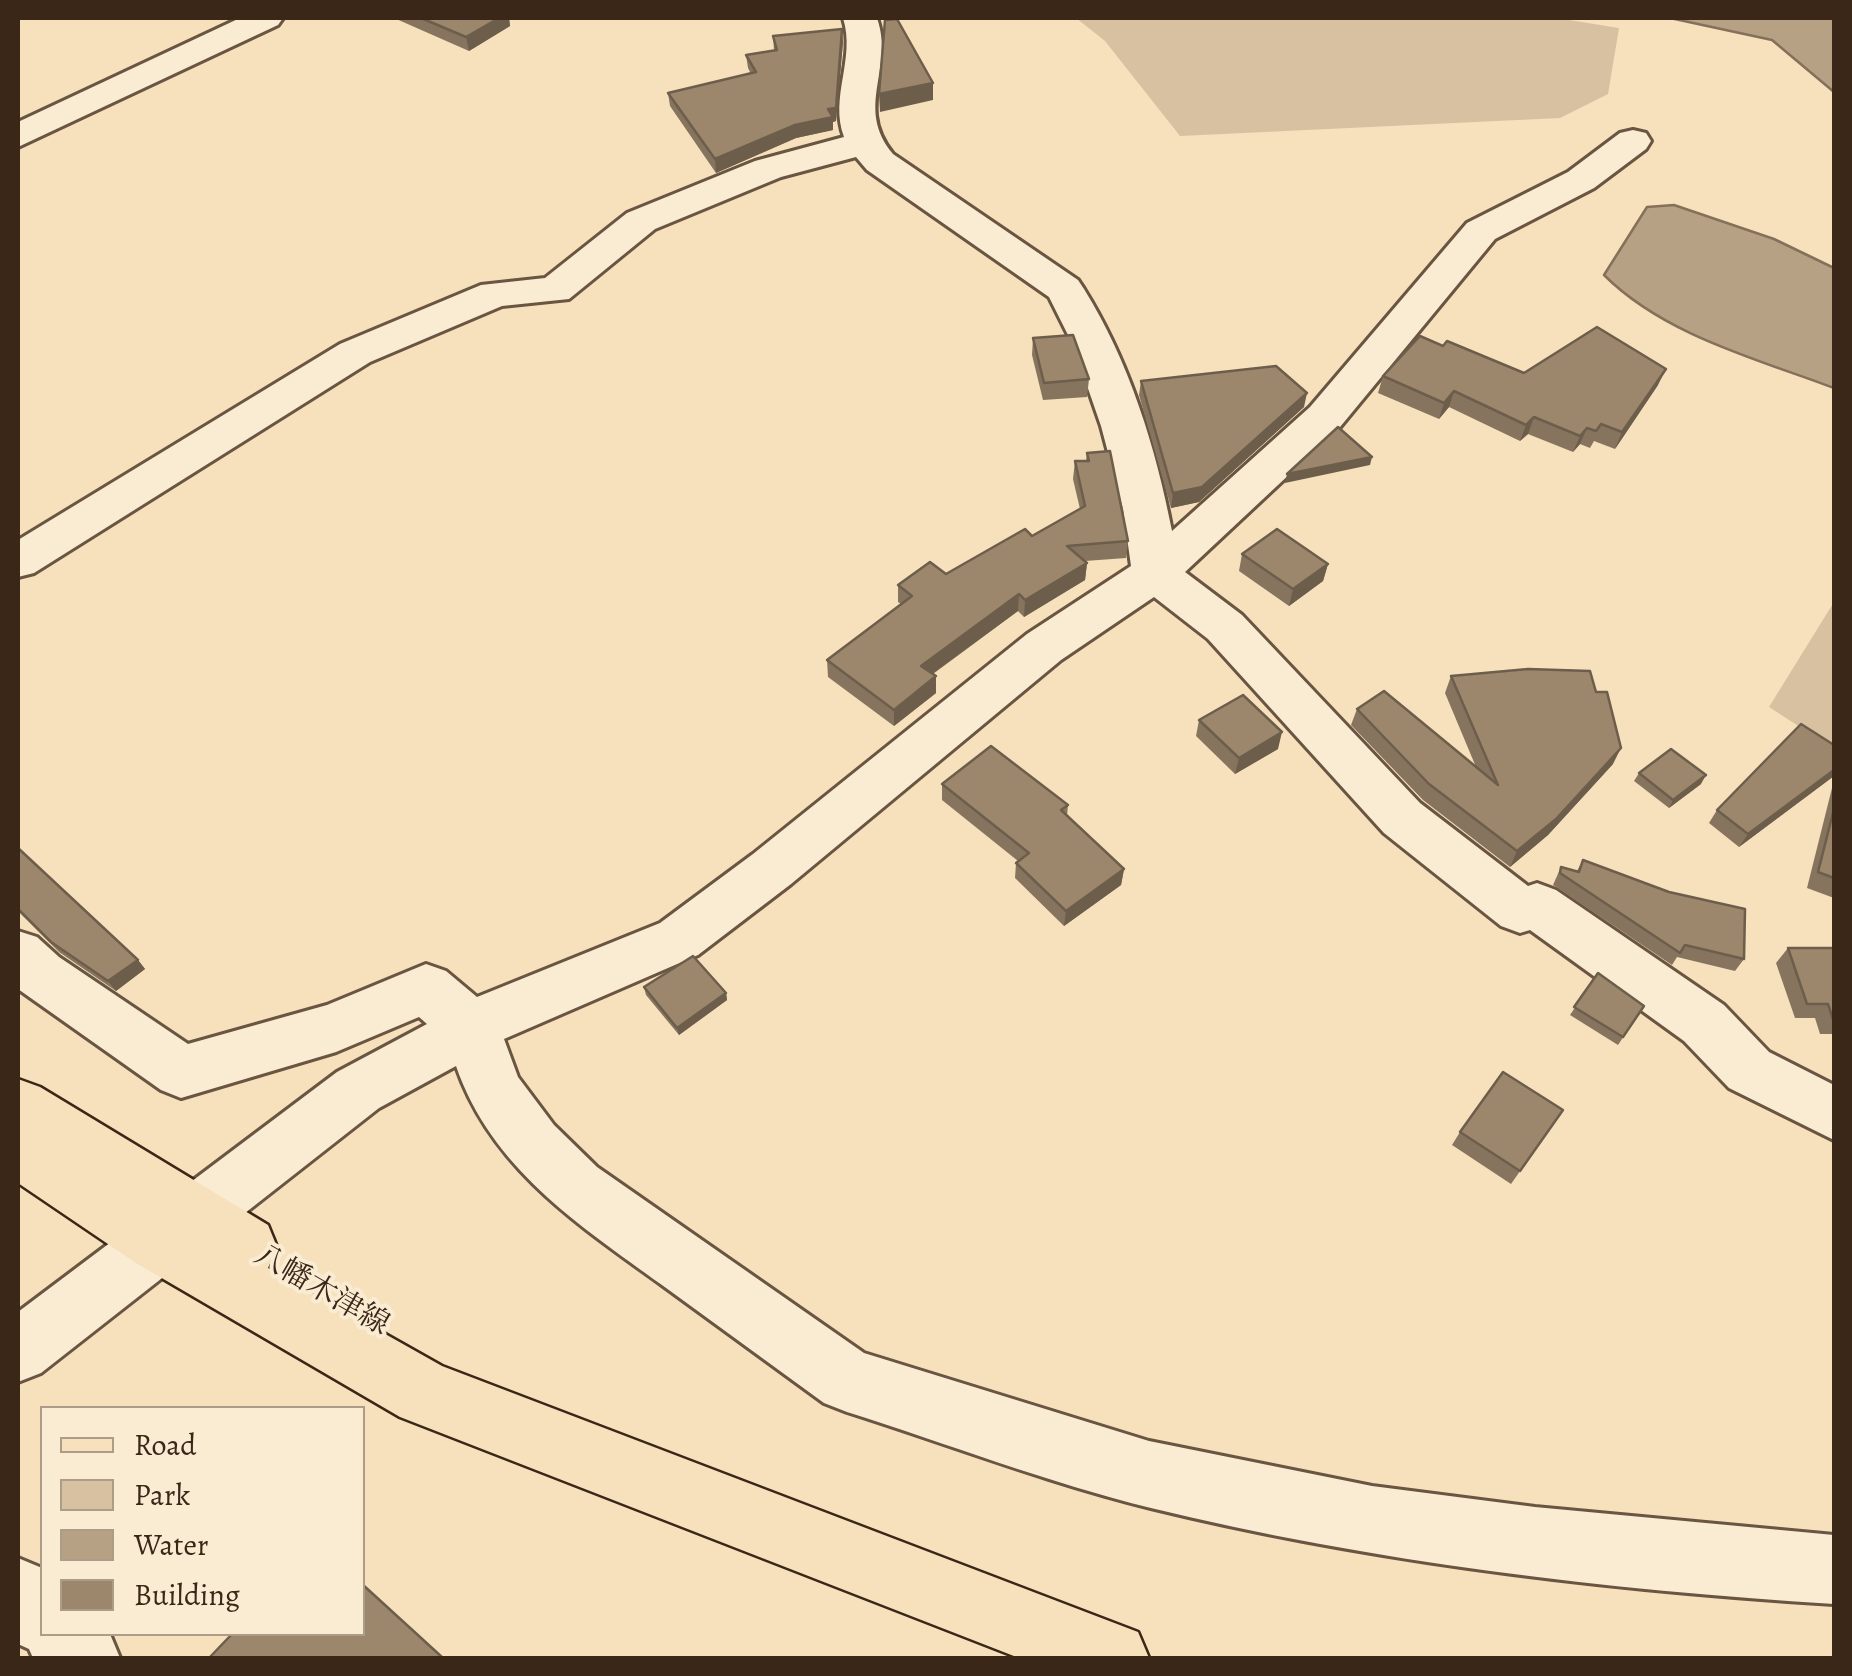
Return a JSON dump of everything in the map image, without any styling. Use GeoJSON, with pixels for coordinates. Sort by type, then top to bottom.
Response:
{"type":"FeatureCollection","features":[{"type":"Feature","properties":{"kind":"main road","name":"八幡木津線"},"geometry":{"type":"LineString","coordinates":[[18,1107],[175,1228],[424,1393],[1112,1658]]}},
{"type":"Feature","properties":{"kind":"main road","name":"八幡木津線"},"geometry":{"type":"LineString","coordinates":[[18,1148],[175,1228]]}},
{"type":"Feature","properties":{"kind":"street"},"geometry":{"type":"LineString","coordinates":[[18,136],[266,18]]}},
{"type":"Feature","properties":{"kind":"street"},"geometry":{"type":"LineString","coordinates":[[860,18],[866,30],[855,99],[860,144],[880,162],[1064,288],[1078,308],[1105,372],[1155,546],[1156,573]]}},
{"type":"Feature","properties":{"kind":"street"},"geometry":{"type":"LineString","coordinates":[[18,1351],[358,1090],[504,1011],[679,938],[772,869],[1044,647],[1156,573],[1325,416],[1480,231],[1582,180],[1633,142]]}},
{"type":"Feature","properties":{"kind":"street"},"geometry":{"type":"LineString","coordinates":[[18,561],[355,353],[494,294],[555,290],[641,221],[768,169],[860,144]]}},
{"type":"Feature","properties":{"kind":"street"},"geometry":{"type":"LineString","coordinates":[[1156,573],[1226,627],[1402,818],[1520,910],[1536,906],[1628,966],[1704,1023],[1750,1070],[1834,1114]]}},
{"type":"Feature","properties":{"kind":"street"},"geometry":{"type":"LineString","coordinates":[[18,954],[39,974],[180,1072],[336,1027],[426,988],[472,1028],[494,1090],[533,1144],[576,1186],[847,1380],[1149,1474],[1372,1520],[1535,1542],[1834,1570]]}},
{"type":"Feature","properties":{"kind":"street"},"geometry":{"type":"LineString","coordinates":[[18,1593],[40,1617]]}},
{"type":"Feature","properties":{"kind":"street"},"geometry":{"type":"LineString","coordinates":[[60,1636],[85,1658]]}},
{"type":"Feature","properties":{"kind":"green space"},"geometry":{"type":"Polygon","coordinates":[[[1076,18],[1557,18],[1619,28],[1608,94],[1560,118],[1180,136],[1105,41],[1076,18]]]}},
{"type":"Feature","properties":{"kind":"green space"},"geometry":{"type":"Polygon","coordinates":[[[1834,602],[1834,749],[1769,707],[1834,602]]]}},
{"type":"Feature","properties":{"kind":"water"},"geometry":{"type":"Polygon","coordinates":[[[1670,18],[1834,18],[1834,92],[1772,40],[1670,18]]]}},
{"type":"Feature","properties":{"kind":"water"},"geometry":{"type":"Polygon","coordinates":[[[1674,205],[1774,239],[1834,268],[1834,388],[1683,329],[1654,314],[1604,275],[1647,207],[1674,205]]]}},
{"type":"Feature","properties":{"kind":"building"},"geometry":{"type":"Polygon","coordinates":[[[421,18],[499,18],[466,37],[421,18]]]}},
{"type":"Feature","properties":{"kind":"building"},"geometry":{"type":"Polygon","coordinates":[[[897,19],[933,83],[879,94],[885,20],[897,19]]]}},
{"type":"Feature","properties":{"kind":"building"},"geometry":{"type":"Polygon","coordinates":[[[842,29],[836,108],[828,109],[833,117],[795,125],[715,159],[668,93],[756,72],[746,55],[777,50],[773,36],[842,29]]]}},
{"type":"Feature","properties":{"kind":"building"},"geometry":{"type":"Polygon","coordinates":[[[1597,327],[1666,369],[1622,432],[1601,424],[1596,431],[1587,428],[1580,436],[1534,417],[1526,425],[1454,391],[1444,403],[1383,376],[1420,336],[1443,346],[1447,341],[1524,373],[1597,327]]]}},
{"type":"Feature","properties":{"kind":"building"},"geometry":{"type":"Polygon","coordinates":[[[1073,335],[1089,379],[1044,383],[1033,338],[1073,335]]]}},
{"type":"Feature","properties":{"kind":"building"},"geometry":{"type":"Polygon","coordinates":[[[1276,366],[1307,393],[1202,487],[1173,493],[1141,381],[1276,366]]]}},
{"type":"Feature","properties":{"kind":"building"},"geometry":{"type":"Polygon","coordinates":[[[1338,427],[1372,457],[1287,474],[1338,427]]]}},
{"type":"Feature","properties":{"kind":"building"},"geometry":{"type":"Polygon","coordinates":[[[1110,451],[1128,541],[1067,546],[1087,563],[1025,600],[1019,594],[921,666],[936,676],[894,710],[827,660],[912,596],[898,585],[930,562],[946,574],[1025,529],[1032,536],[1085,506],[1075,461],[1089,461],[1087,453],[1110,451]]]}},
{"type":"Feature","properties":{"kind":"building"},"geometry":{"type":"Polygon","coordinates":[[[1277,529],[1328,564],[1293,589],[1242,554],[1277,529]]]}},
{"type":"Feature","properties":{"kind":"building"},"geometry":{"type":"Polygon","coordinates":[[[1528,669],[1590,671],[1596,692],[1607,692],[1621,748],[1556,819],[1517,851],[1429,784],[1357,709],[1384,691],[1498,785],[1451,676],[1528,669]]]}},
{"type":"Feature","properties":{"kind":"building"},"geometry":{"type":"Polygon","coordinates":[[[1243,695],[1282,732],[1239,758],[1199,720],[1243,695]]]}},
{"type":"Feature","properties":{"kind":"building"},"geometry":{"type":"Polygon","coordinates":[[[1801,724],[1834,745],[1834,770],[1748,834],[1717,810],[1801,724]]]}},
{"type":"Feature","properties":{"kind":"building"},"geometry":{"type":"Polygon","coordinates":[[[991,746],[1068,805],[1061,810],[1124,869],[1066,911],[1016,863],[1029,853],[942,784],[991,746]]]}},
{"type":"Feature","properties":{"kind":"building"},"geometry":{"type":"Polygon","coordinates":[[[1671,749],[1706,775],[1673,800],[1639,773],[1671,749]]]}},
{"type":"Feature","properties":{"kind":"building"},"geometry":{"type":"Polygon","coordinates":[[[1834,809],[1834,878],[1818,872],[1834,809]]]}},
{"type":"Feature","properties":{"kind":"building"},"geometry":{"type":"Polygon","coordinates":[[[18,848],[138,960],[108,981],[51,942],[18,909],[18,848]]]}},
{"type":"Feature","properties":{"kind":"building"},"geometry":{"type":"Polygon","coordinates":[[[1583,860],[1669,892],[1745,909],[1744,959],[1685,945],[1680,953],[1560,873],[1561,867],[1579,872],[1583,860]]]}},
{"type":"Feature","properties":{"kind":"building"},"geometry":{"type":"Polygon","coordinates":[[[1788,948],[1834,948],[1834,1019],[1828,1004],[1807,1004],[1788,948]]]}},
{"type":"Feature","properties":{"kind":"building"},"geometry":{"type":"Polygon","coordinates":[[[693,956],[726,993],[677,1028],[644,987],[693,956]]]}},
{"type":"Feature","properties":{"kind":"building"},"geometry":{"type":"Polygon","coordinates":[[[1598,973],[1644,1006],[1623,1037],[1574,1007],[1598,973]]]}},
{"type":"Feature","properties":{"kind":"building"},"geometry":{"type":"Polygon","coordinates":[[[1503,1072],[1563,1110],[1520,1171],[1460,1132],[1503,1072]]]}},
{"type":"Feature","properties":{"kind":"building"},"geometry":{"type":"Polygon","coordinates":[[[365,1587],[443,1658],[209,1658],[230,1636],[365,1636],[365,1587]]]}}]}
